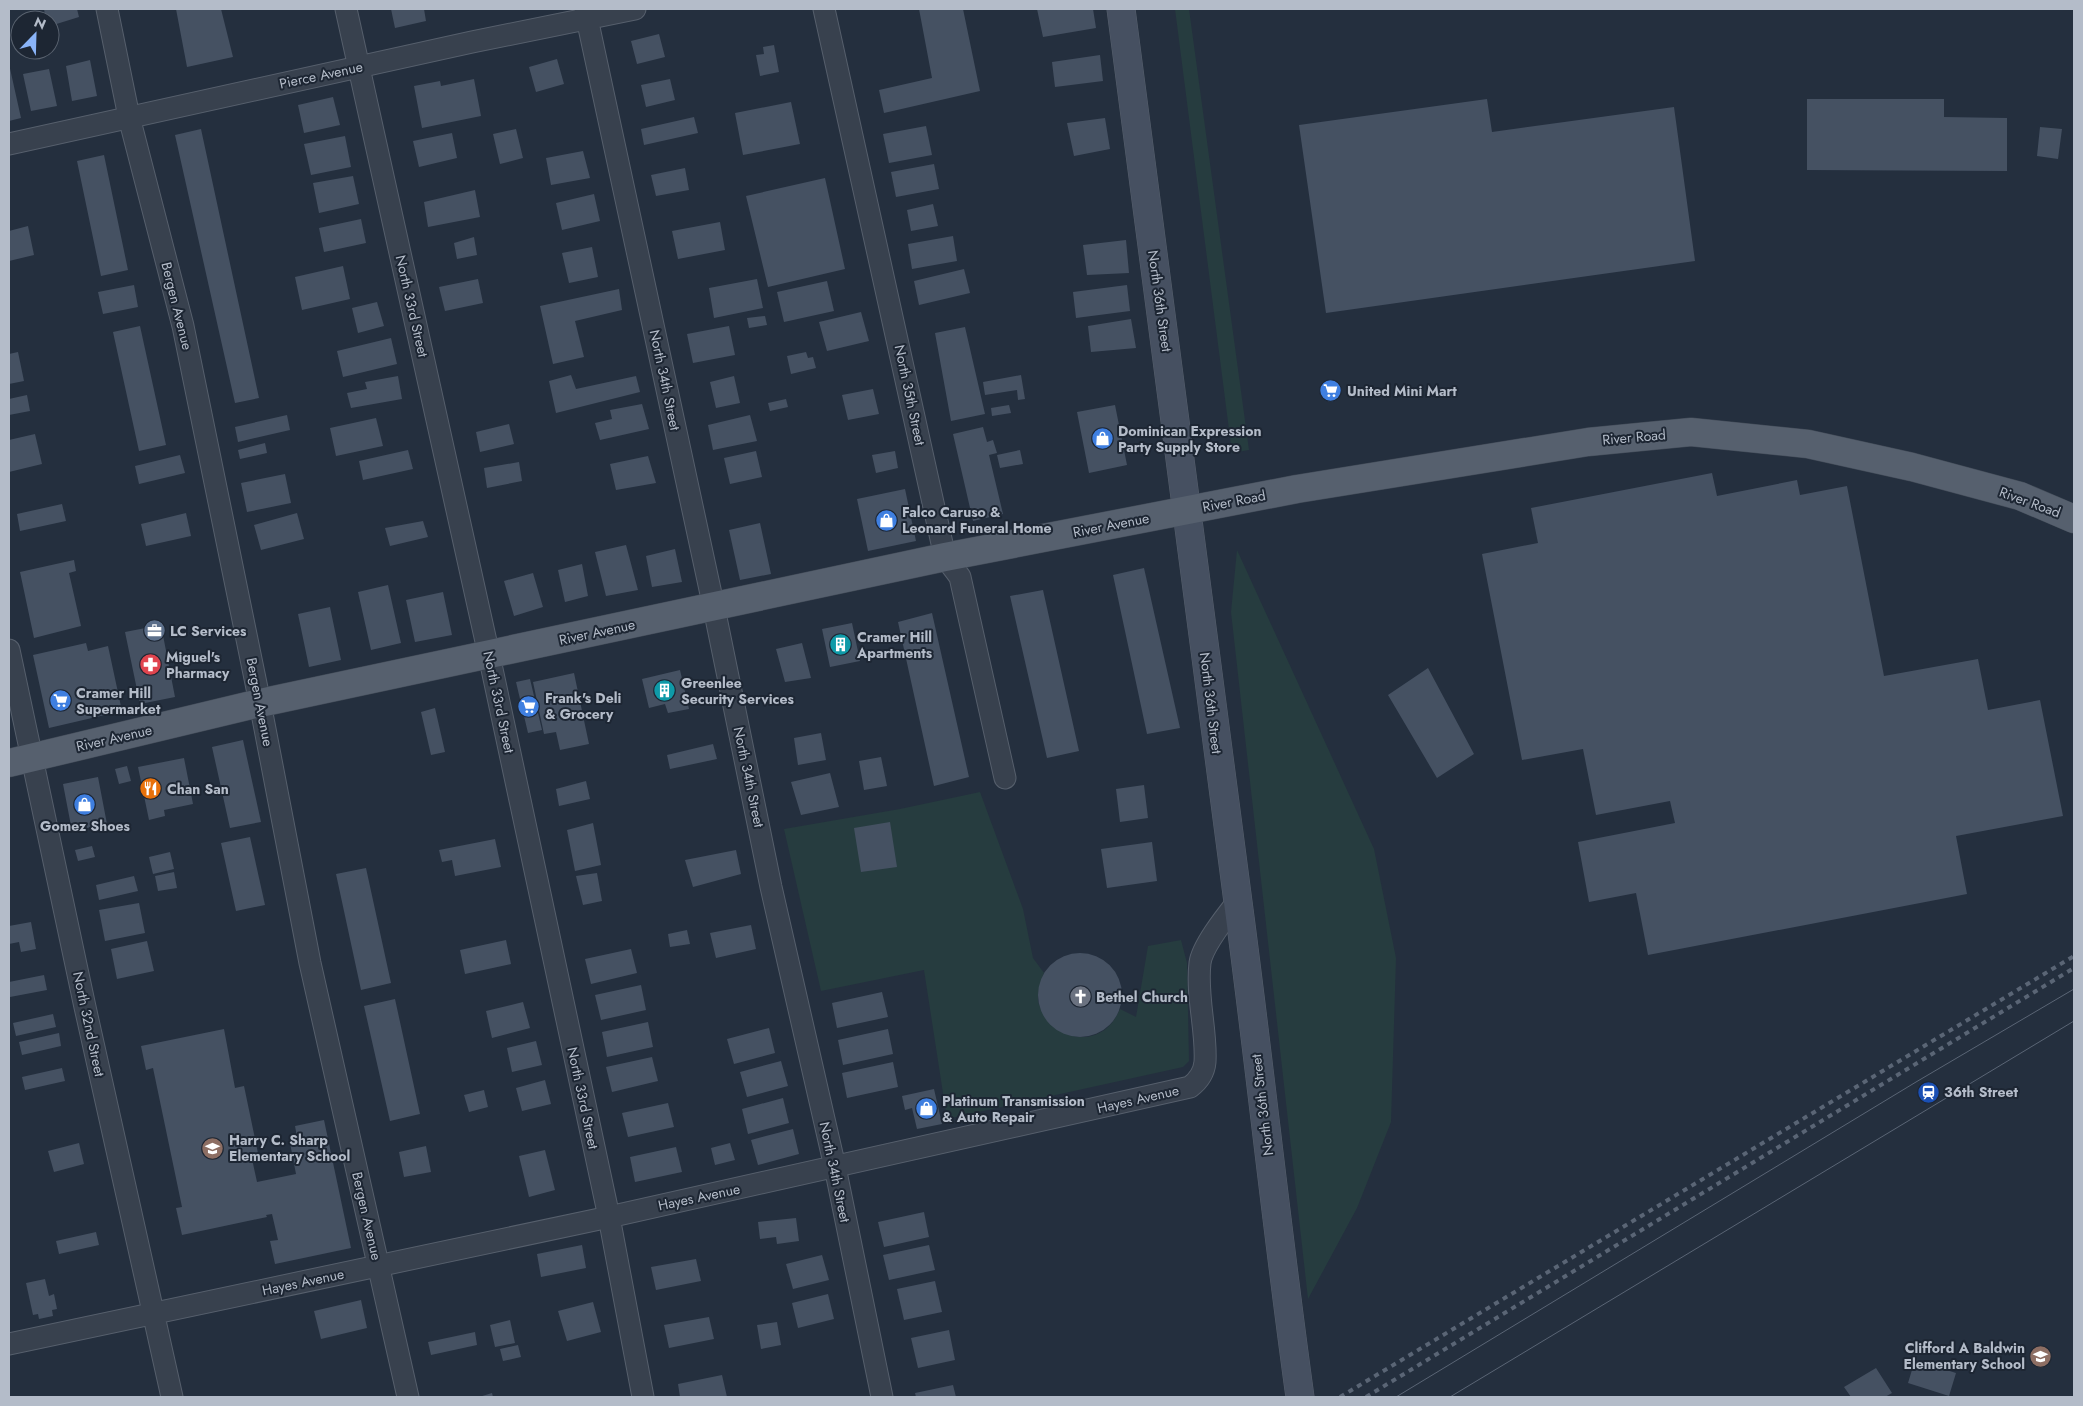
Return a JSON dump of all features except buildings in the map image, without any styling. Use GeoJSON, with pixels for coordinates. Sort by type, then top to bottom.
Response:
{"type":"FeatureCollection","features":[{"type":"Feature","properties":{"kind":"main road","name":"River Road"},"geometry":{"type":"LineString","coordinates":[[1187,510],[1306,488],[1588,442],[1691,432],[1808,444],[1912,467],[2020,496],[2074,519]]}},
{"type":"Feature","properties":{"kind":"main road","name":"River Avenue"},"geometry":{"type":"LineString","coordinates":[[21,760],[260,703],[714,608],[945,557],[1187,510]]}},
{"type":"Feature","properties":{"kind":"street","name":"Bergen Avenue"},"geometry":{"type":"LineString","coordinates":[[107,9],[129,117],[183,326],[260,703],[310,963],[408,1397]]}},
{"type":"Feature","properties":{"kind":"street","name":"North 33rd Street"},"geometry":{"type":"LineString","coordinates":[[346,9],[489,654],[609,1217],[642,1397]]}},
{"type":"Feature","properties":{"kind":"street","name":"Pierce Avenue"},"geometry":{"type":"LineString","coordinates":[[9,144],[472,42],[587,14],[635,9]]}},
{"type":"Feature","properties":{"kind":"street","name":"North 35th Street"},"geometry":{"type":"LineString","coordinates":[[824,9],[945,557],[960,578],[1005,778]]}},
{"type":"Feature","properties":{"kind":"street","name":"North 36th Street"},"geometry":{"type":"LineString","coordinates":[[1121,9],[1187,510],[1215,741],[1238,901],[1282,1272],[1300,1397]]}},
{"type":"Feature","properties":{"kind":"street","name":"North 34th Street"},"geometry":{"type":"LineString","coordinates":[[587,14],[714,608],[771,887],[835,1167],[882,1397]]}},
{"type":"Feature","properties":{"kind":"street","name":"North 32nd Street"},"geometry":{"type":"LineString","coordinates":[[9,650],[21,760],[85,1007],[172,1397]]}},
{"type":"Feature","properties":{"kind":"street","name":"Hayes Avenue"},"geometry":{"type":"LineString","coordinates":[[9,1344],[609,1217],[1190,1087],[1200,1079],[1205,1063],[1200,998],[1200,961],[1217,928],[1238,901]]}},
{"type":"Feature","properties":{"kind":"green space"},"geometry":{"type":"Polygon","coordinates":[[[1175,9],[1189,9],[1249,450],[1232,453],[1175,9]]]}},
{"type":"Feature","properties":{"kind":"green space"},"geometry":{"type":"Polygon","coordinates":[[[1237,550],[1374,849],[1396,958],[1391,1122],[1357,1208],[1308,1299],[1231,612],[1237,550]]]}},
{"type":"Feature","properties":{"kind":"green space"},"geometry":{"type":"Polygon","coordinates":[[[980,792],[1023,909],[1033,958],[1044,973],[1038,999],[1046,1017],[1059,1030],[1067,1034],[1084,1037],[1093,1036],[1109,1026],[1120,1009],[1136,1017],[1148,946],[1181,940],[1187,963],[1189,1061],[1183,1067],[947,1119],[924,970],[821,991],[784,829],[900,809],[980,792]]]}},
{"type":"Feature","properties":{"kind":"tram line"},"geometry":{"type":"LineString","coordinates":[[1396,1397],[1916,1082],[2074,989]]}},
{"type":"Feature","properties":{"kind":"tram line"},"geometry":{"type":"LineString","coordinates":[[1450,1397],[2074,1021]]}},
{"type":"Feature","properties":{"kind":"railway"},"geometry":{"type":"LineString","coordinates":[[1340,1397],[2074,956]]}},
{"type":"Feature","properties":{"kind":"railway"},"geometry":{"type":"LineString","coordinates":[[1366,1397],[2074,968]]}},
{"type":"Feature","properties":{"kind":"place","name":"United Mini Mart"},"geometry":{"type":"Point","coordinates":[1331,391]}},
{"type":"Feature","properties":{"kind":"place","name":"Dominican Expression Party Supply Store"},"geometry":{"type":"Point","coordinates":[1102,439]}},
{"type":"Feature","properties":{"kind":"place","name":"Falco Caruso & Leonard Funeral Home"},"geometry":{"type":"Point","coordinates":[886,520]}},
{"type":"Feature","properties":{"kind":"place","name":"LC Services"},"geometry":{"type":"Point","coordinates":[154,631]}},
{"type":"Feature","properties":{"kind":"place","name":"Cramer Hill Apartments"},"geometry":{"type":"Point","coordinates":[841,645]}},
{"type":"Feature","properties":{"kind":"place","name":"Miguel's Pharmacy"},"geometry":{"type":"Point","coordinates":[150,665]}},
{"type":"Feature","properties":{"kind":"place","name":"Greenlee Security Services"},"geometry":{"type":"Point","coordinates":[665,691]}},
{"type":"Feature","properties":{"kind":"place","name":"Cramer Hill Supermarket"},"geometry":{"type":"Point","coordinates":[60,701]}},
{"type":"Feature","properties":{"kind":"place","name":"Frank's Deli & Grocery"},"geometry":{"type":"Point","coordinates":[529,706]}},
{"type":"Feature","properties":{"kind":"place","name":"Chan San"},"geometry":{"type":"Point","coordinates":[151,789]}},
{"type":"Feature","properties":{"kind":"place","name":"Gomez Shoes"},"geometry":{"type":"Point","coordinates":[85,804]}},
{"type":"Feature","properties":{"kind":"place","name":"Bethel Church"},"geometry":{"type":"Point","coordinates":[1080,997]}},
{"type":"Feature","properties":{"kind":"place","name":"36th Street"},"geometry":{"type":"Point","coordinates":[1928,1092]}},
{"type":"Feature","properties":{"kind":"place","name":"Platinum Transmission & Auto Repair"},"geometry":{"type":"Point","coordinates":[926,1109]}},
{"type":"Feature","properties":{"kind":"place","name":"Harry C. Sharp Elementary School"},"geometry":{"type":"Point","coordinates":[213,1148]}},
{"type":"Feature","properties":{"kind":"place","name":"Clifford A Baldwin Elementary School"},"geometry":{"type":"Point","coordinates":[2041,1356]}}]}
